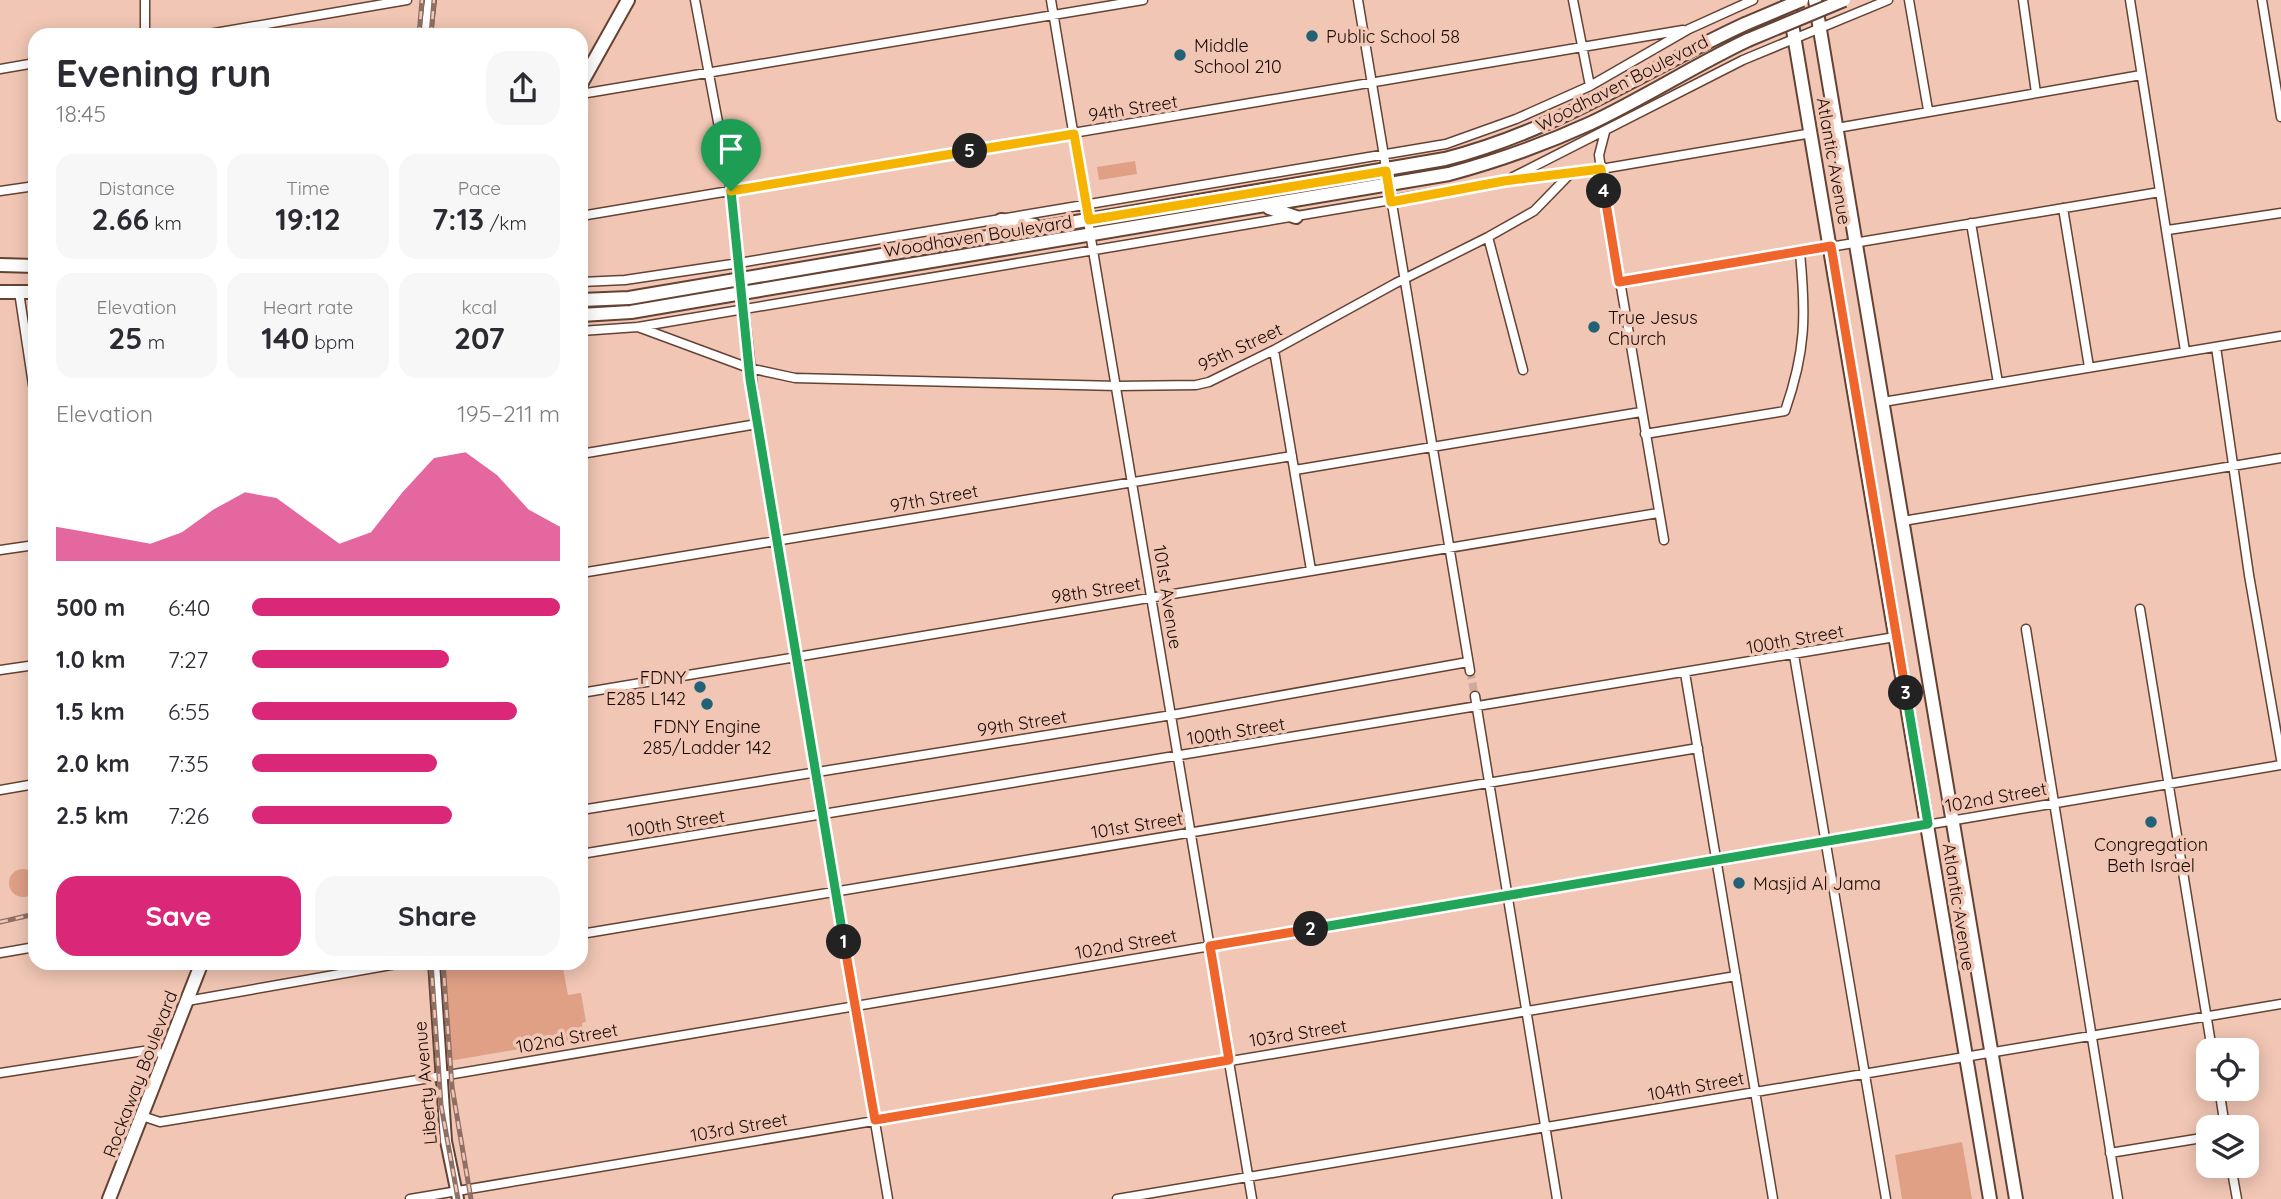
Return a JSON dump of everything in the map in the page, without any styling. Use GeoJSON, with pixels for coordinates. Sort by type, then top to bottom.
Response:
{"type":"FeatureCollection","features":[{"type":"Feature","properties":{"kind":"main road"},"geometry":{"type":"LineString","coordinates":[[588,71],[628,0]]}},
{"type":"Feature","properties":{"kind":"main road","name":"Atlantic Avenue"},"geometry":{"type":"LineString","coordinates":[[1788,0],[1990,1199]]}},
{"type":"Feature","properties":{"kind":"main road","name":"Woodhaven Boulevard"},"geometry":{"type":"LineString","coordinates":[[588,300],[629,298],[1386,171],[1462,155],[1538,129],[1595,103],[1688,50],[1801,0]]}},
{"type":"Feature","properties":{"kind":"main road","name":"Atlantic Avenue"},"geometry":{"type":"LineString","coordinates":[[1815,0],[2016,1199]]}},
{"type":"Feature","properties":{"kind":"main road","name":"Woodhaven Boulevard"},"geometry":{"type":"LineString","coordinates":[[588,315],[631,312],[1449,174],[1546,143],[1594,121],[1748,40],[1844,0]]}},
{"type":"Feature","properties":{"kind":"main road"},"geometry":{"type":"LineString","coordinates":[[1265,206],[1296,217]]}},
{"type":"Feature","properties":{"kind":"main road"},"geometry":{"type":"LineString","coordinates":[[1001,220],[1045,227]]}},
{"type":"Feature","properties":{"kind":"main road"},"geometry":{"type":"LineString","coordinates":[[0,265],[28,266]]}},
{"type":"Feature","properties":{"kind":"main road"},"geometry":{"type":"LineString","coordinates":[[0,292],[28,292]]}},
{"type":"Feature","properties":{"kind":"main road","name":"Rockaway Boulevard"},"geometry":{"type":"LineString","coordinates":[[109,1199],[199,970]]}},
{"type":"Feature","properties":{"kind":"street"},"geometry":{"type":"LineString","coordinates":[[145,0],[145,28]]}},
{"type":"Feature","properties":{"kind":"street"},"geometry":{"type":"LineString","coordinates":[[244,28],[407,0]]}},
{"type":"Feature","properties":{"kind":"street"},"geometry":{"type":"LineString","coordinates":[[427,28],[430,0]]}},
{"type":"Feature","properties":{"kind":"street"},"geometry":{"type":"LineString","coordinates":[[695,0],[711,72],[731,191],[757,424],[888,1199]]}},
{"type":"Feature","properties":{"kind":"street","name":"101st Avenue"},"geometry":{"type":"LineString","coordinates":[[1051,0],[1252,1199]]}},
{"type":"Feature","properties":{"kind":"street"},"geometry":{"type":"LineString","coordinates":[[588,93],[1143,0]]}},
{"type":"Feature","properties":{"kind":"street"},"geometry":{"type":"LineString","coordinates":[[1358,0],[1448,548]]}},
{"type":"Feature","properties":{"kind":"street"},"geometry":{"type":"LineString","coordinates":[[1573,0],[1590,86]]}},
{"type":"Feature","properties":{"kind":"street","name":"Woodhaven Boulevard"},"geometry":{"type":"LineString","coordinates":[[588,282],[625,280],[739,263],[1446,144],[1516,119],[1590,86],[1689,29],[1753,0]]}},
{"type":"Feature","properties":{"kind":"street","name":"Woodhaven Boulevard"},"geometry":{"type":"LineString","coordinates":[[1504,181],[1605,132],[1665,97],[1743,60],[1888,0]]}},
{"type":"Feature","properties":{"kind":"street"},"geometry":{"type":"LineString","coordinates":[[1909,0],[1928,110]]}},
{"type":"Feature","properties":{"kind":"street"},"geometry":{"type":"LineString","coordinates":[[2023,0],[2036,93]]}},
{"type":"Feature","properties":{"kind":"street"},"geometry":{"type":"LineString","coordinates":[[2130,0],[2185,351]]}},
{"type":"Feature","properties":{"kind":"street"},"geometry":{"type":"LineString","coordinates":[[2262,0],[2281,117]]}},
{"type":"Feature","properties":{"kind":"street","name":"94th Street"},"geometry":{"type":"LineString","coordinates":[[588,215],[1689,29]]}},
{"type":"Feature","properties":{"kind":"street"},"geometry":{"type":"LineString","coordinates":[[0,69],[28,64]]}},
{"type":"Feature","properties":{"kind":"street"},"geometry":{"type":"LineString","coordinates":[[1837,128],[1928,110],[2141,75]]}},
{"type":"Feature","properties":{"kind":"street"},"geometry":{"type":"LineString","coordinates":[[1605,132],[1600,150],[1601,169],[1664,540]]}},
{"type":"Feature","properties":{"kind":"street"},"geometry":{"type":"LineString","coordinates":[[1572,172],[1812,133]]}},
{"type":"Feature","properties":{"kind":"street","name":"Woodhaven Boulevard"},"geometry":{"type":"LineString","coordinates":[[588,331],[638,327],[744,310],[1504,181],[1572,172]]}},
{"type":"Feature","properties":{"kind":"street","name":"95th Street"},"geometry":{"type":"LineString","coordinates":[[638,327],[749,368],[775,375],[814,379],[1117,386],[1209,382],[1534,211],[1572,172]]}},
{"type":"Feature","properties":{"kind":"street"},"geometry":{"type":"LineString","coordinates":[[0,191],[28,187]]}},
{"type":"Feature","properties":{"kind":"street"},"geometry":{"type":"LineString","coordinates":[[1619,282],[2160,192]]}},
{"type":"Feature","properties":{"kind":"street"},"geometry":{"type":"LineString","coordinates":[[2063,208],[2089,367]]}},
{"type":"Feature","properties":{"kind":"street"},"geometry":{"type":"LineString","coordinates":[[2168,230],[2281,213]]}},
{"type":"Feature","properties":{"kind":"street"},"geometry":{"type":"LineString","coordinates":[[1971,223],[1998,383]]}},
{"type":"Feature","properties":{"kind":"street"},"geometry":{"type":"LineString","coordinates":[[1488,237],[1523,370]]}},
{"type":"Feature","properties":{"kind":"street"},"geometry":{"type":"LineString","coordinates":[[1645,433],[1785,411],[1796,380],[1805,327],[1800,253]]}},
{"type":"Feature","properties":{"kind":"street"},"geometry":{"type":"LineString","coordinates":[[19,292],[28,352]]}},
{"type":"Feature","properties":{"kind":"street"},"geometry":{"type":"LineString","coordinates":[[1883,402],[2281,336]]}},
{"type":"Feature","properties":{"kind":"street"},"geometry":{"type":"LineString","coordinates":[[2216,347],[2232,466],[2281,759]]}},
{"type":"Feature","properties":{"kind":"street"},"geometry":{"type":"LineString","coordinates":[[1274,350],[1311,570]]}},
{"type":"Feature","properties":{"kind":"street"},"geometry":{"type":"LineString","coordinates":[[1295,470],[1641,412]]}},
{"type":"Feature","properties":{"kind":"street"},"geometry":{"type":"LineString","coordinates":[[588,453],[757,424]]}},
{"type":"Feature","properties":{"kind":"street","name":"97th Street"},"geometry":{"type":"LineString","coordinates":[[588,572],[1293,456]]}},
{"type":"Feature","properties":{"kind":"street"},"geometry":{"type":"LineString","coordinates":[[1903,522],[2281,457]]}},
{"type":"Feature","properties":{"kind":"street","name":"98th Street"},"geometry":{"type":"LineString","coordinates":[[588,691],[1658,513]]}},
{"type":"Feature","properties":{"kind":"street"},"geometry":{"type":"LineString","coordinates":[[0,550],[28,546]]}},
{"type":"Feature","properties":{"kind":"street","name":"99th Street"},"geometry":{"type":"LineString","coordinates":[[588,809],[1469,667],[1448,548]]}},
{"type":"Feature","properties":{"kind":"street"},"geometry":{"type":"LineString","coordinates":[[2140,609],[2210,1038]]}},
{"type":"Feature","properties":{"kind":"street"},"geometry":{"type":"LineString","coordinates":[[2026,629],[2118,1199]]}},
{"type":"Feature","properties":{"kind":"street","name":"100th Street"},"geometry":{"type":"LineString","coordinates":[[588,853],[1895,637]]}},
{"type":"Feature","properties":{"kind":"street"},"geometry":{"type":"LineString","coordinates":[[1794,655],[1886,1199]]}},
{"type":"Feature","properties":{"kind":"street"},"geometry":{"type":"LineString","coordinates":[[0,670],[28,666]]}},
{"type":"Feature","properties":{"kind":"street"},"geometry":{"type":"LineString","coordinates":[[1685,673],[1773,1199]]}},
{"type":"Feature","properties":{"kind":"street"},"geometry":{"type":"LineString","coordinates":[[1475,696],[1557,1199]]}},
{"type":"Feature","properties":{"kind":"street","name":"101st Street"},"geometry":{"type":"LineString","coordinates":[[588,933],[1698,748]]}},
{"type":"Feature","properties":{"kind":"street","name":"102nd Street"},"geometry":{"type":"LineString","coordinates":[[142,1116],[160,1122],[2281,765]]}},
{"type":"Feature","properties":{"kind":"street"},"geometry":{"type":"LineString","coordinates":[[0,790],[28,785]]}},
{"type":"Feature","properties":{"kind":"street"},"geometry":{"type":"LineString","coordinates":[[0,953],[28,948]]}},
{"type":"Feature","properties":{"kind":"street"},"geometry":{"type":"LineString","coordinates":[[187,1001],[363,970]]}},
{"type":"Feature","properties":{"kind":"street","name":"Liberty Avenue"},"geometry":{"type":"LineString","coordinates":[[434,970],[446,1141],[457,1195]]}},
{"type":"Feature","properties":{"kind":"street","name":"103rd Street"},"geometry":{"type":"LineString","coordinates":[[410,1199],[457,1195],[875,1120],[1736,976]]}},
{"type":"Feature","properties":{"kind":"street","name":"104th Street"},"geometry":{"type":"LineString","coordinates":[[1117,1199],[2281,1004]]}},
{"type":"Feature","properties":{"kind":"street"},"geometry":{"type":"LineString","coordinates":[[0,1073],[150,1049],[166,1055]]}},
{"type":"Feature","properties":{"kind":"street"},"geometry":{"type":"LineString","coordinates":[[2110,1153],[2196,1139]]}},
{"type":"Feature","properties":{"kind":"street"},"geometry":{"type":"LineString","coordinates":[[2233,1178],[2237,1199]]}},
{"type":"Feature","properties":{"kind":"shaded area"},"geometry":{"type":"Polygon","coordinates":[[[1135,161],[1137,174],[1099,180],[1097,167],[1135,161]]]}},
{"type":"Feature","properties":{"kind":"shaded area"},"geometry":{"type":"Polygon","coordinates":[[[28,870],[28,896],[23,897],[13,893],[9,883],[13,873],[28,870]]]}},
{"type":"Feature","properties":{"kind":"shaded area"},"geometry":{"type":"Polygon","coordinates":[[[444,970],[563,970],[568,995],[581,993],[586,1022],[582,1023],[584,1038],[449,1061],[444,970]]]}},
{"type":"Feature","properties":{"kind":"shaded area"},"geometry":{"type":"Polygon","coordinates":[[[1962,1142],[1972,1199],[1902,1199],[1895,1155],[1962,1142]]]}},
{"type":"Feature","properties":{"kind":"tunnel"},"geometry":{"type":"LineString","coordinates":[[1470,671],[1475,696]]}},
{"type":"Feature","properties":{"kind":"railway"},"geometry":{"type":"LineString","coordinates":[[420,28],[422,0]]}},
{"type":"Feature","properties":{"kind":"railway"},"geometry":{"type":"LineString","coordinates":[[432,28],[434,0]]}},
{"type":"Feature","properties":{"kind":"railway"},"geometry":{"type":"LineString","coordinates":[[0,922],[28,916]]}},
{"type":"Feature","properties":{"kind":"railway"},"geometry":{"type":"LineString","coordinates":[[432,970],[441,1105],[458,1199]]}},
{"type":"Feature","properties":{"kind":"railway"},"geometry":{"type":"LineString","coordinates":[[444,970],[452,1087],[471,1199]]}},
{"type":"Feature","properties":{"kind":"place","name":"Public School 58"},"geometry":{"type":"Point","coordinates":[1312,36]}},
{"type":"Feature","properties":{"kind":"place","name":"Middle School 210"},"geometry":{"type":"Point","coordinates":[1180,55]}},
{"type":"Feature","properties":{"kind":"place","name":"True Jesus Church"},"geometry":{"type":"Point","coordinates":[1594,327]}},
{"type":"Feature","properties":{"kind":"place","name":"FDNY E285 L142"},"geometry":{"type":"Point","coordinates":[700,687]}},
{"type":"Feature","properties":{"kind":"place","name":"FDNY Engine 285/Ladder 142"},"geometry":{"type":"Point","coordinates":[707,704]}},
{"type":"Feature","properties":{"kind":"place","name":"Congregation Beth Israel"},"geometry":{"type":"Point","coordinates":[2151,822]}},
{"type":"Feature","properties":{"kind":"place","name":"Masjid Al Jama"},"geometry":{"type":"Point","coordinates":[1739,883]}},
{"type":"Feature","properties":{"kind":"route"},"geometry":{"type":"LineString","coordinates":[[1074,134],[1089,220],[1386,171],[1391,202],[1504,181],[1601,169],[1619,282],[1831,246],[1928,824],[1817,845],[1210,946],[1229,1060],[875,1120],[750,379],[731,191],[1074,134]]}}]}
